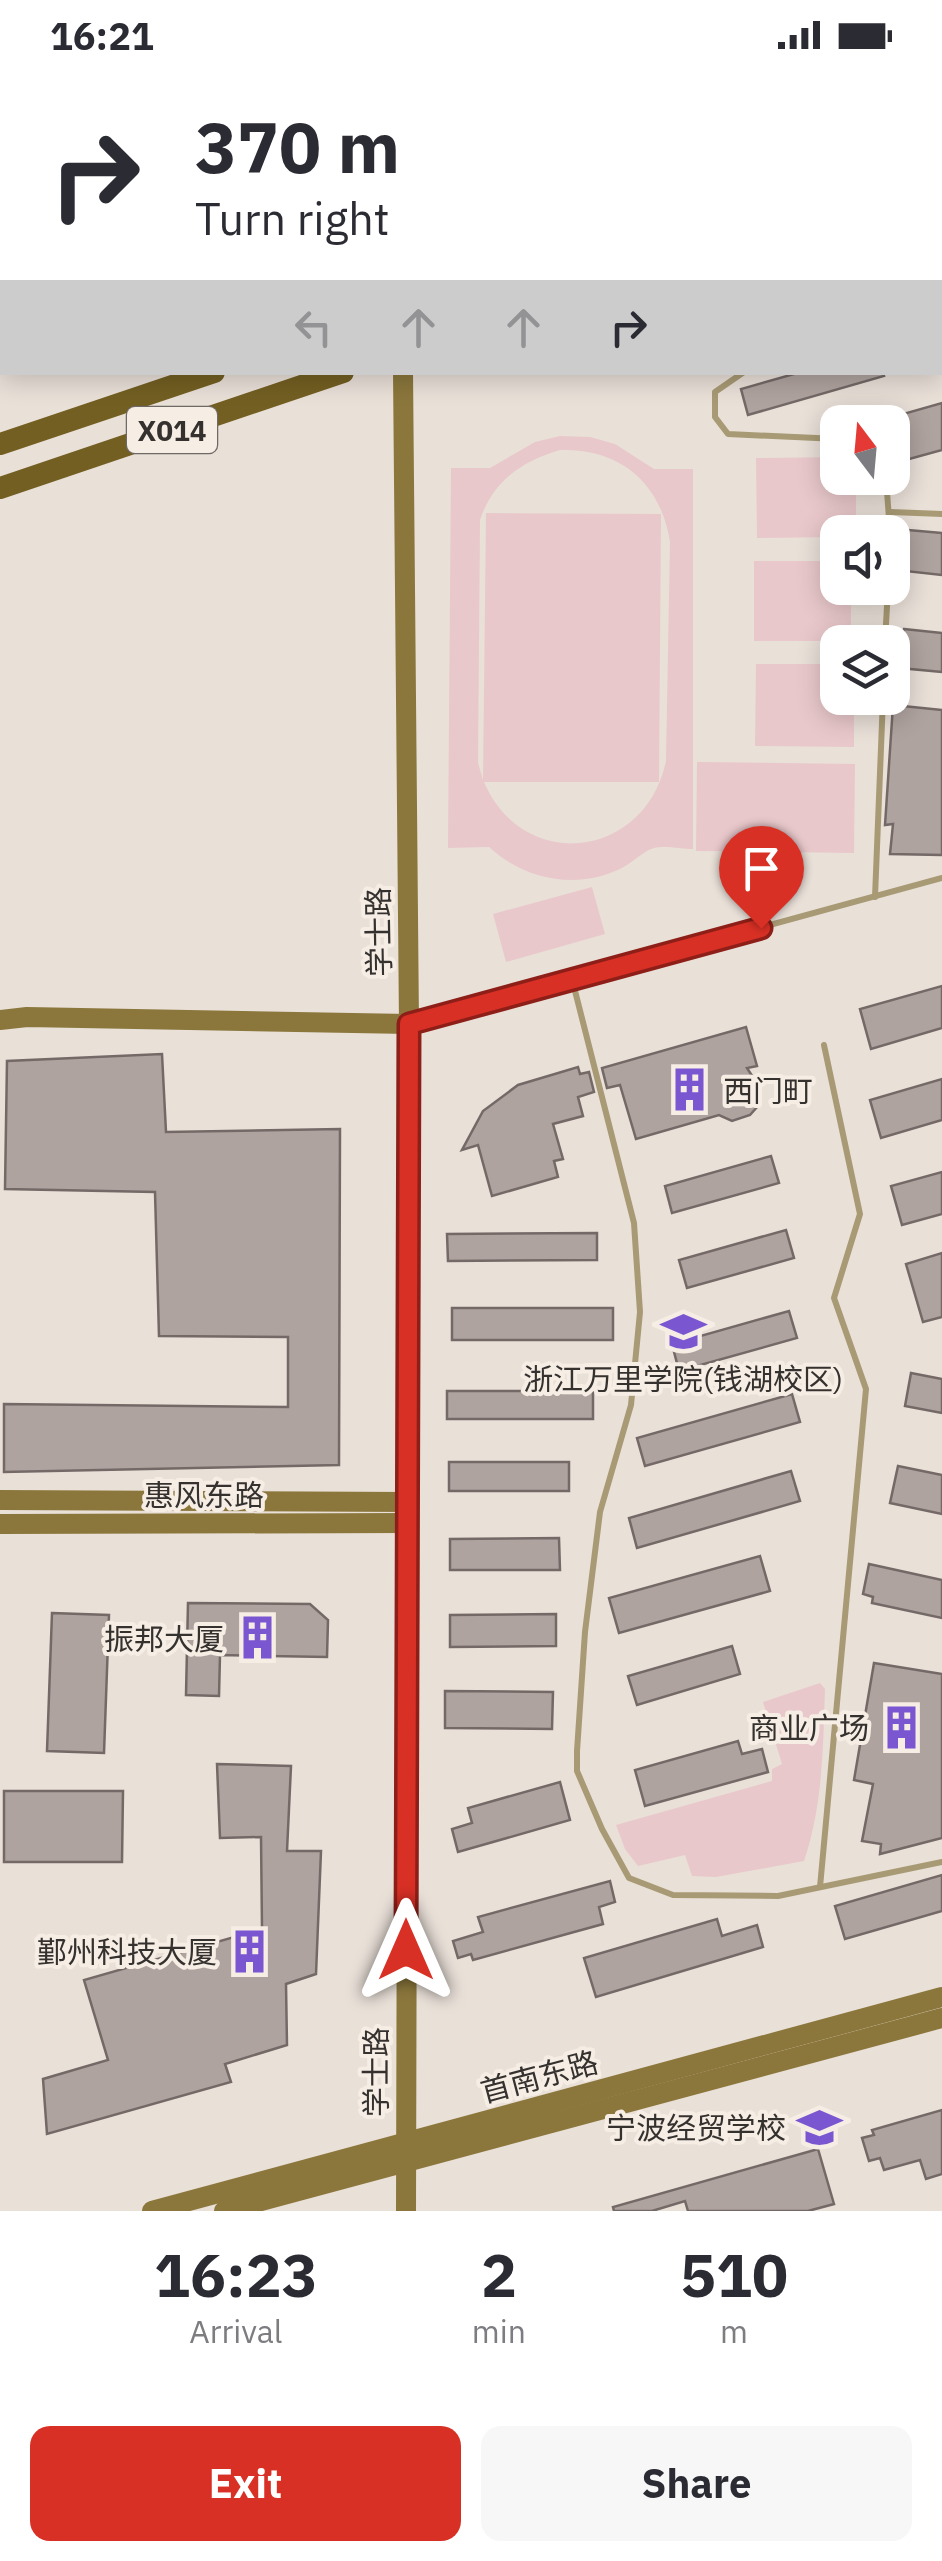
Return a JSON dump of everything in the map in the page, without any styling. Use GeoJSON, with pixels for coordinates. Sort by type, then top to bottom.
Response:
{"type":"FeatureCollection","features":[{"type":"Feature","properties":{"kind":"main road","name":"X014"},"geometry":{"type":"LineString","coordinates":[[0,444],[205,375]]}},
{"type":"Feature","properties":{"kind":"main road","name":"X014"},"geometry":{"type":"LineString","coordinates":[[0,488],[335,375]]}},
{"type":"Feature","properties":{"kind":"street","name":"学士路"},"geometry":{"type":"LineString","coordinates":[[403,375],[409,1024],[406,2211]]}},
{"type":"Feature","properties":{"kind":"street"},"geometry":{"type":"LineString","coordinates":[[0,1020],[27,1017],[409,1024]]}},
{"type":"Feature","properties":{"kind":"street","name":"惠风东路"},"geometry":{"type":"LineString","coordinates":[[0,1500],[408,1512]]}},
{"type":"Feature","properties":{"kind":"street","name":"惠风东路"},"geometry":{"type":"LineString","coordinates":[[0,1524],[408,1512]]}},
{"type":"Feature","properties":{"kind":"street","name":"首南东路"},"geometry":{"type":"LineString","coordinates":[[224,2211],[404,2153],[942,1997]]}},
{"type":"Feature","properties":{"kind":"street","name":"首南东路"},"geometry":{"type":"LineString","coordinates":[[152,2211],[404,2153],[942,2018]]}},
{"type":"Feature","properties":{"kind":"lane"},"geometry":{"type":"LineString","coordinates":[[740,375],[715,392],[716,417],[728,434],[820,438]]}},
{"type":"Feature","properties":{"kind":"lane"},"geometry":{"type":"LineString","coordinates":[[888,495],[891,515]]}},
{"type":"Feature","properties":{"kind":"lane"},"geometry":{"type":"LineString","coordinates":[[891,512],[942,514]]}},
{"type":"Feature","properties":{"kind":"lane"},"geometry":{"type":"LineString","coordinates":[[874,897],[882,715]]}},
{"type":"Feature","properties":{"kind":"lane"},"geometry":{"type":"LineString","coordinates":[[409,1024],[942,878]]}},
{"type":"Feature","properties":{"kind":"lane"},"geometry":{"type":"LineString","coordinates":[[572,979],[634,1223],[640,1312],[631,1406],[600,1512],[585,1632],[578,1771],[628,1878],[673,1895],[778,1896],[942,1862]]}},
{"type":"Feature","properties":{"kind":"lane"},"geometry":{"type":"LineString","coordinates":[[820,1887],[866,1390],[834,1298],[860,1214],[824,1045]]}},
{"type":"Feature","properties":{"kind":"shaded area"},"geometry":{"type":"Polygon","coordinates":[[[560,436],[590,437],[615,444],[654,469],[693,469],[693,849],[654,848],[620,869],[586,879],[535,874],[489,847],[448,848],[451,468],[490,468],[535,442],[560,436]],[[560,450],[533,460],[511,474],[493,494],[480,520],[478,763],[483,780],[486,513],[661,514],[659,780],[666,761],[670,542],[665,521],[657,502],[634,473],[601,455],[582,451],[560,450]],[[484,782],[502,812],[526,832],[554,842],[582,843],[610,835],[635,818],[654,794],[658,782],[484,782]]]}},
{"type":"Feature","properties":{"kind":"shaded area"},"geometry":{"type":"Polygon","coordinates":[[[820,457],[820,495],[856,495],[856,515],[820,515],[820,537],[757,538],[756,458],[820,457]]]}},
{"type":"Feature","properties":{"kind":"shaded area"},"geometry":{"type":"Polygon","coordinates":[[[754,561],[820,561],[820,605],[851,605],[851,625],[820,625],[820,641],[754,641],[754,561]]]}},
{"type":"Feature","properties":{"kind":"shaded area"},"geometry":{"type":"Polygon","coordinates":[[[756,664],[820,664],[820,715],[854,715],[854,747],[755,746],[756,664]]]}},
{"type":"Feature","properties":{"kind":"shaded area"},"geometry":{"type":"Polygon","coordinates":[[[697,762],[855,764],[854,853],[696,851],[697,762]]]}},
{"type":"Feature","properties":{"kind":"shaded area"},"geometry":{"type":"Polygon","coordinates":[[[592,887],[605,934],[506,962],[493,914],[592,887]]]}},
{"type":"Feature","properties":{"kind":"shaded area"},"geometry":{"type":"Polygon","coordinates":[[[820,1683],[825,1689],[821,1776],[804,1861],[716,1877],[692,1876],[685,1855],[638,1866],[625,1849],[616,1825],[772,1781],[772,1769],[782,1764],[763,1702],[820,1683]]]}},
{"type":"Feature","properties":{"kind":"building"},"geometry":{"type":"Polygon","coordinates":[[[790,375],[884,376],[748,415],[741,389],[790,375]]]}},
{"type":"Feature","properties":{"kind":"building"},"geometry":{"type":"Polygon","coordinates":[[[942,403],[942,450],[910,459],[910,412],[942,403]]]}},
{"type":"Feature","properties":{"kind":"building"},"geometry":{"type":"Polygon","coordinates":[[[910,530],[942,533],[942,575],[910,572],[910,530]]]}},
{"type":"Feature","properties":{"kind":"building"},"geometry":{"type":"Polygon","coordinates":[[[910,630],[942,633],[942,672],[910,669],[910,630]]]}},
{"type":"Feature","properties":{"kind":"building"},"geometry":{"type":"Polygon","coordinates":[[[910,707],[942,710],[942,855],[890,854],[893,824],[885,825],[892,715],[910,715],[910,707]]]}},
{"type":"Feature","properties":{"kind":"building"},"geometry":{"type":"Polygon","coordinates":[[[942,986],[942,1028],[871,1049],[860,1009],[942,986]]]}},
{"type":"Feature","properties":{"kind":"building","name":"西门町"},"geometry":{"type":"Polygon","coordinates":[[[746,1027],[757,1066],[747,1068],[760,1095],[758,1106],[750,1115],[732,1121],[719,1115],[636,1139],[620,1085],[607,1088],[602,1068],[746,1027]]]}},
{"type":"Feature","properties":{"kind":"building"},"geometry":{"type":"Polygon","coordinates":[[[162,1054],[166,1132],[340,1129],[339,1465],[4,1472],[4,1404],[288,1407],[288,1337],[159,1336],[155,1192],[5,1189],[7,1061],[162,1054]]]}},
{"type":"Feature","properties":{"kind":"building"},"geometry":{"type":"Polygon","coordinates":[[[578,1067],[580,1074],[589,1072],[594,1092],[578,1097],[583,1116],[553,1124],[563,1159],[554,1161],[558,1177],[492,1196],[478,1145],[462,1150],[483,1111],[518,1085],[578,1067]]]}},
{"type":"Feature","properties":{"kind":"building"},"geometry":{"type":"Polygon","coordinates":[[[942,1079],[942,1120],[881,1138],[870,1100],[942,1079]]]}},
{"type":"Feature","properties":{"kind":"building"},"geometry":{"type":"Polygon","coordinates":[[[771,1156],[779,1183],[672,1213],[665,1186],[771,1156]]]}},
{"type":"Feature","properties":{"kind":"building"},"geometry":{"type":"Polygon","coordinates":[[[942,1172],[942,1214],[902,1225],[891,1186],[942,1172]]]}},
{"type":"Feature","properties":{"kind":"building"},"geometry":{"type":"Polygon","coordinates":[[[786,1230],[794,1258],[687,1288],[679,1260],[786,1230]]]}},
{"type":"Feature","properties":{"kind":"building"},"geometry":{"type":"Polygon","coordinates":[[[597,1233],[597,1260],[448,1261],[447,1234],[597,1233]]]}},
{"type":"Feature","properties":{"kind":"building"},"geometry":{"type":"Polygon","coordinates":[[[942,1253],[942,1317],[923,1322],[906,1264],[942,1253]]]}},
{"type":"Feature","properties":{"kind":"building"},"geometry":{"type":"Polygon","coordinates":[[[452,1308],[613,1308],[613,1340],[452,1340],[452,1308]]]}},
{"type":"Feature","properties":{"kind":"building"},"geometry":{"type":"Polygon","coordinates":[[[789,1311],[797,1338],[679,1371],[672,1344],[789,1311]]]}},
{"type":"Feature","properties":{"kind":"building"},"geometry":{"type":"Polygon","coordinates":[[[911,1373],[942,1379],[942,1413],[905,1406],[911,1373]]]}},
{"type":"Feature","properties":{"kind":"building"},"geometry":{"type":"Polygon","coordinates":[[[447,1391],[593,1391],[593,1419],[447,1419],[447,1391]]]}},
{"type":"Feature","properties":{"kind":"building"},"geometry":{"type":"Polygon","coordinates":[[[792,1394],[800,1422],[645,1466],[637,1438],[792,1394]]]}},
{"type":"Feature","properties":{"kind":"building"},"geometry":{"type":"Polygon","coordinates":[[[449,1462],[569,1462],[569,1491],[449,1491],[449,1462]]]}},
{"type":"Feature","properties":{"kind":"building"},"geometry":{"type":"Polygon","coordinates":[[[898,1466],[942,1475],[942,1514],[890,1503],[898,1466]]]}},
{"type":"Feature","properties":{"kind":"building"},"geometry":{"type":"Polygon","coordinates":[[[791,1471],[800,1501],[637,1548],[629,1518],[791,1471]]]}},
{"type":"Feature","properties":{"kind":"building"},"geometry":{"type":"Polygon","coordinates":[[[559,1538],[560,1570],[450,1570],[450,1539],[559,1538]]]}},
{"type":"Feature","properties":{"kind":"building"},"geometry":{"type":"Polygon","coordinates":[[[760,1556],[770,1591],[619,1633],[609,1598],[760,1556]]]}},
{"type":"Feature","properties":{"kind":"building"},"geometry":{"type":"Polygon","coordinates":[[[869,1564],[942,1580],[942,1618],[872,1603],[873,1597],[863,1594],[869,1564]]]}},
{"type":"Feature","properties":{"kind":"building","name":"振邦大厦"},"geometry":{"type":"Polygon","coordinates":[[[188,1603],[310,1604],[328,1620],[327,1657],[220,1655],[219,1696],[186,1695],[188,1603]]]}},
{"type":"Feature","properties":{"kind":"building"},"geometry":{"type":"Polygon","coordinates":[[[52,1613],[109,1615],[104,1753],[47,1751],[52,1613]]]}},
{"type":"Feature","properties":{"kind":"building"},"geometry":{"type":"Polygon","coordinates":[[[556,1614],[556,1646],[450,1647],[450,1615],[556,1614]]]}},
{"type":"Feature","properties":{"kind":"building"},"geometry":{"type":"Polygon","coordinates":[[[732,1646],[740,1674],[637,1705],[628,1676],[732,1646]]]}},
{"type":"Feature","properties":{"kind":"building","name":"商业广场"},"geometry":{"type":"Polygon","coordinates":[[[874,1663],[942,1674],[942,1838],[880,1854],[881,1844],[862,1841],[873,1784],[854,1780],[874,1663]]]}},
{"type":"Feature","properties":{"kind":"building"},"geometry":{"type":"Polygon","coordinates":[[[445,1691],[553,1692],[552,1729],[445,1728],[445,1691]]]}},
{"type":"Feature","properties":{"kind":"building"},"geometry":{"type":"Polygon","coordinates":[[[738,1741],[742,1754],[762,1749],[768,1772],[645,1806],[635,1770],[738,1741]]]}},
{"type":"Feature","properties":{"kind":"building","name":"鄞州科技大厦"},"geometry":{"type":"Polygon","coordinates":[[[217,1764],[291,1766],[287,1851],[321,1851],[316,1974],[286,1984],[287,2045],[225,2064],[231,2082],[47,2134],[43,2079],[108,2060],[84,1980],[262,1929],[261,1837],[220,1838],[217,1764]]]}},
{"type":"Feature","properties":{"kind":"building"},"geometry":{"type":"Polygon","coordinates":[[[560,1782],[570,1820],[458,1852],[452,1829],[472,1823],[468,1808],[560,1782]]]}},
{"type":"Feature","properties":{"kind":"building"},"geometry":{"type":"Polygon","coordinates":[[[4,1791],[123,1791],[122,1862],[4,1862],[4,1791]]]}},
{"type":"Feature","properties":{"kind":"building"},"geometry":{"type":"Polygon","coordinates":[[[942,1875],[942,1911],[845,1939],[835,1906],[942,1875]]]}},
{"type":"Feature","properties":{"kind":"building"},"geometry":{"type":"Polygon","coordinates":[[[610,1881],[615,1902],[599,1907],[603,1924],[473,1960],[471,1954],[458,1958],[453,1941],[483,1932],[478,1917],[610,1881]]]}},
{"type":"Feature","properties":{"kind":"building"},"geometry":{"type":"Polygon","coordinates":[[[717,1919],[722,1936],[757,1925],[763,1947],[596,1997],[584,1958],[717,1919]]]}},
{"type":"Feature","properties":{"kind":"building"},"geometry":{"type":"Polygon","coordinates":[[[942,2110],[942,2174],[926,2179],[920,2160],[884,2170],[880,2158],[869,2161],[862,2138],[874,2135],[872,2130],[942,2110]]]}},
{"type":"Feature","properties":{"kind":"building"},"geometry":{"type":"Polygon","coordinates":[[[818,2149],[834,2204],[808,2211],[688,2211],[685,2201],[652,2211],[614,2211],[613,2207],[818,2149]]]}},
{"type":"Feature","properties":{"kind":"place","name":"西门町"},"geometry":{"type":"Point","coordinates":[690,1090]}},
{"type":"Feature","properties":{"kind":"place","name":"浙江万里学院(钱湖校区)"},"geometry":{"type":"Point","coordinates":[683,1331]}},
{"type":"Feature","properties":{"kind":"place","name":"振邦大厦"},"geometry":{"type":"Point","coordinates":[257,1638]}},
{"type":"Feature","properties":{"kind":"place","name":"商业广场"},"geometry":{"type":"Point","coordinates":[902,1727]}},
{"type":"Feature","properties":{"kind":"place","name":"鄞州科技大厦"},"geometry":{"type":"Point","coordinates":[250,1951]}},
{"type":"Feature","properties":{"kind":"place","name":"宁波经贸学校"},"geometry":{"type":"Point","coordinates":[819,2127]}},
{"type":"Feature","properties":{"kind":"route"},"geometry":{"type":"LineString","coordinates":[[406,1950],[409,1024],[761,928]]}}]}
